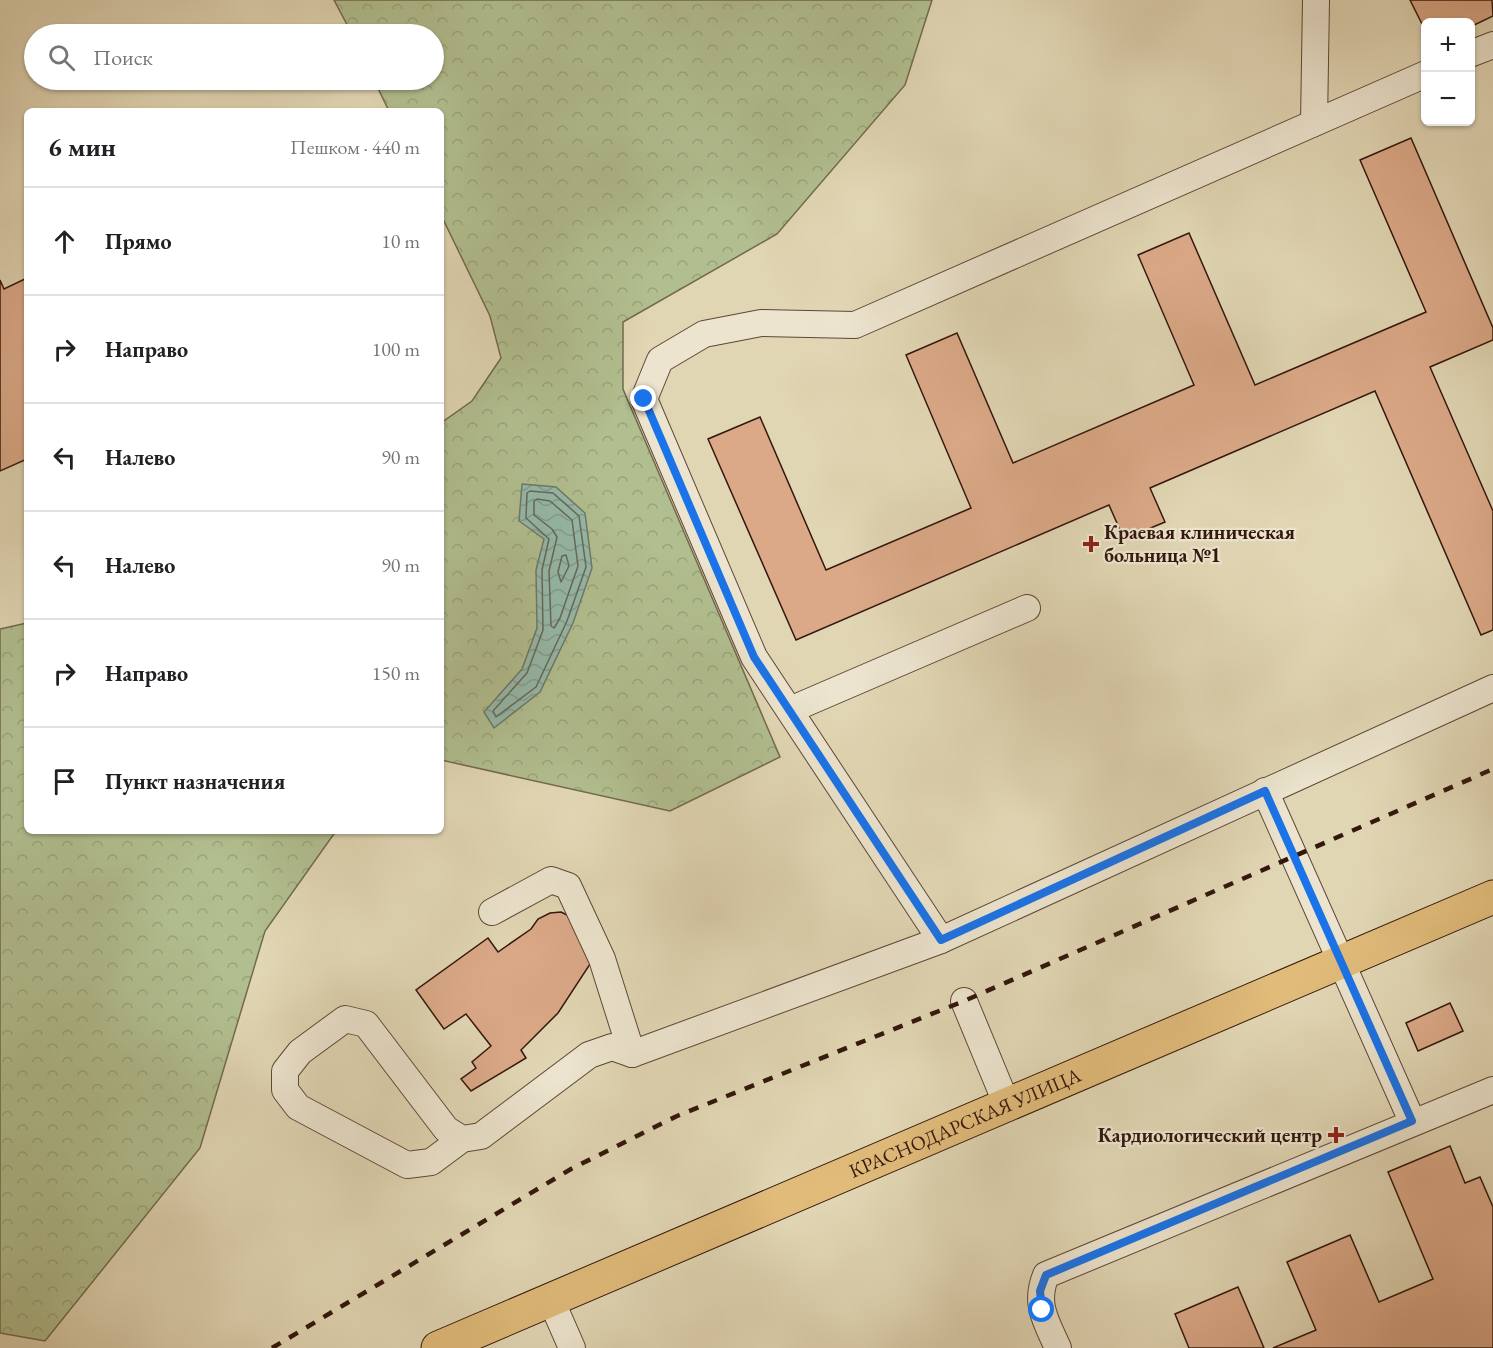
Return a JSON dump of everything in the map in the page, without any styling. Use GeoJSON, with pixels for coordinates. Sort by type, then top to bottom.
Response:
{"type":"FeatureCollection","features":[{"type":"Feature","properties":{"kind":"main road","name":"КРАСНОДАРСКАЯ УЛИЦА"},"geometry":{"type":"LineString","coordinates":[[438,1348],[1493,897]]}},
{"type":"Feature","properties":{"kind":"street"},"geometry":{"type":"LineString","coordinates":[[1314,123],[1316,0]]}},
{"type":"Feature","properties":{"kind":"street"},"geometry":{"type":"LineString","coordinates":[[1475,52],[1493,45]]}},
{"type":"Feature","properties":{"kind":"street"},"geometry":{"type":"LineString","coordinates":[[941,940],[754,657],[644,399],[660,360],[704,334],[761,323],[855,325],[1421,76]]}},
{"type":"Feature","properties":{"kind":"street"},"geometry":{"type":"LineString","coordinates":[[790,710],[1027,608]]}},
{"type":"Feature","properties":{"kind":"street"},"geometry":{"type":"LineString","coordinates":[[462,1139],[446,1129],[366,1024],[345,1019],[300,1052],[285,1071],[285,1089],[298,1107],[407,1165],[431,1162],[462,1139],[480,1136],[589,1055],[612,1047],[632,1054],[941,940],[1493,688]]}},
{"type":"Feature","properties":{"kind":"street"},"geometry":{"type":"LineString","coordinates":[[1265,791],[1412,1121]]}},
{"type":"Feature","properties":{"kind":"street"},"geometry":{"type":"LineString","coordinates":[[492,912],[551,880],[568,886],[602,959],[632,1054]]}},
{"type":"Feature","properties":{"kind":"street"},"geometry":{"type":"LineString","coordinates":[[964,1001],[1007,1105]]}},
{"type":"Feature","properties":{"kind":"street"},"geometry":{"type":"LineString","coordinates":[[1058,1348],[1042,1310],[1040,1291],[1046,1275],[1412,1121],[1493,1090]]}},
{"type":"Feature","properties":{"kind":"street"},"geometry":{"type":"LineString","coordinates":[[551,1300],[572,1348]]}},
{"type":"Feature","properties":{"kind":"green space"},"geometry":{"type":"Polygon","coordinates":[[[334,0],[932,0],[905,85],[777,234],[623,322],[623,389],[780,757],[670,811],[444,761],[444,421],[472,401],[501,358],[490,316],[444,221],[444,108],[388,108],[379,90],[444,90],[444,24],[347,24],[334,0]]]}},
{"type":"Feature","properties":{"kind":"green space"},"geometry":{"type":"Polygon","coordinates":[[[24,624],[24,834],[334,834],[265,931],[200,1148],[45,1341],[0,1333],[0,629],[24,624]]]}},
{"type":"Feature","properties":{"kind":"water"},"geometry":{"type":"Polygon","coordinates":[[[522,484],[556,487],[585,513],[592,568],[573,623],[540,692],[494,728],[484,712],[522,669],[537,628],[536,570],[544,539],[519,521],[522,484]]]}},
{"type":"Feature","properties":{"kind":"building"},"geometry":{"type":"Polygon","coordinates":[[[1410,0],[1492,0],[1493,16],[1475,25],[1475,18],[1421,18],[1421,22],[1410,0]]]}},
{"type":"Feature","properties":{"kind":"building"},"geometry":{"type":"Polygon","coordinates":[[[1411,138],[1493,328],[1493,340],[1430,367],[1493,511],[1493,630],[1481,635],[1375,391],[1150,488],[1165,522],[1124,539],[1109,505],[796,640],[708,439],[760,417],[826,570],[971,508],[906,355],[957,333],[1013,463],[1194,385],[1138,255],[1189,233],[1255,385],[1426,312],[1360,160],[1411,138]]]}},
{"type":"Feature","properties":{"kind":"building"},"geometry":{"type":"Polygon","coordinates":[[[24,279],[24,460],[0,471],[0,280],[4,289],[24,279]]]}},
{"type":"Feature","properties":{"kind":"building"},"geometry":{"type":"Polygon","coordinates":[[[561,912],[573,918],[594,958],[558,1013],[521,1050],[526,1058],[471,1091],[461,1079],[476,1068],[472,1062],[491,1046],[466,1014],[444,1029],[416,990],[488,938],[498,952],[531,929],[538,919],[550,913],[561,912]]]}},
{"type":"Feature","properties":{"kind":"building"},"geometry":{"type":"Polygon","coordinates":[[[1450,1003],[1463,1031],[1418,1051],[1406,1023],[1450,1003]]]}},
{"type":"Feature","properties":{"kind":"building"},"geometry":{"type":"Polygon","coordinates":[[[1450,1146],[1465,1183],[1480,1177],[1493,1207],[1493,1348],[1273,1348],[1316,1330],[1287,1262],[1350,1235],[1379,1302],[1433,1279],[1388,1172],[1450,1146]]]}},
{"type":"Feature","properties":{"kind":"building"},"geometry":{"type":"Polygon","coordinates":[[[1238,1287],[1264,1348],[1189,1348],[1175,1314],[1238,1287]]]}},
{"type":"Feature","properties":{"kind":"railway"},"geometry":{"type":"LineString","coordinates":[[272,1348],[571,1169],[677,1116],[964,1001],[1493,769]]}},
{"type":"Feature","properties":{"kind":"place","name":"Краевая клиническая больница №1"},"geometry":{"type":"Point","coordinates":[1091,544]}},
{"type":"Feature","properties":{"kind":"place","name":"Кардиологический центр"},"geometry":{"type":"Point","coordinates":[1336,1135]}},
{"type":"Feature","properties":{"kind":"route"},"geometry":{"type":"LineString","coordinates":[[644,399],[754,657],[941,940],[1265,791],[1412,1121],[1046,1275],[1040,1291],[1042,1310]]}}]}
